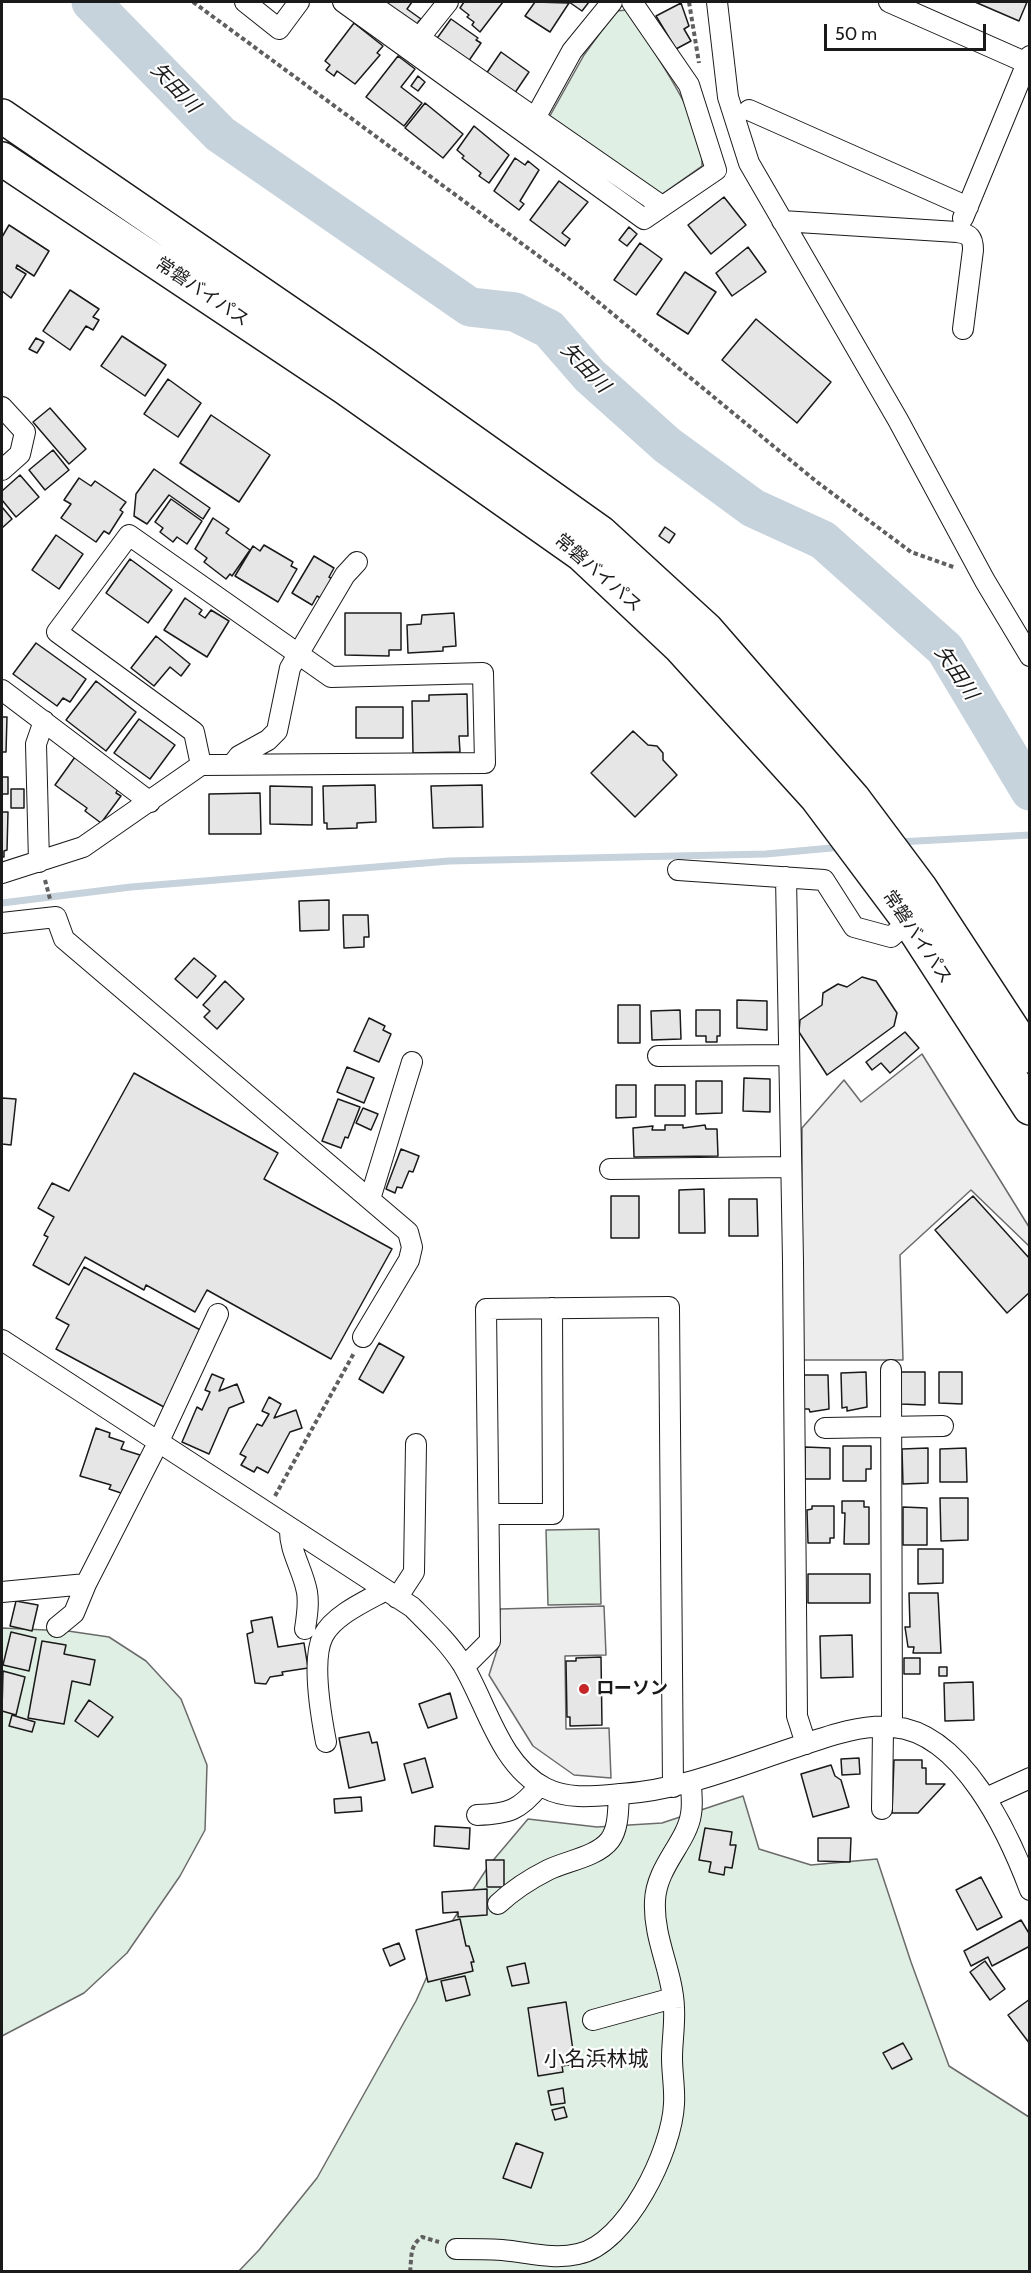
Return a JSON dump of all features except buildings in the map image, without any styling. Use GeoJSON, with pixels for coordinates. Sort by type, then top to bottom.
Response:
{"type":"FeatureCollection","features":[{"type":"Feature","properties":{"kind":"highway","name":"常磐バイパス"},"geometry":{"type":"LineString","coordinates":[[2,116],[365,365],[601,533],[707,630],[853,798],[921,889],[1029,1056]]}},
{"type":"Feature","properties":{"kind":"highway","name":"常磐バイパス"},"geometry":{"type":"LineString","coordinates":[[2,159],[344,387],[581,554],[680,647],[817,798],[909,921],[1029,1108]]}},
{"type":"Feature","properties":{"kind":"street"},"geometry":{"type":"LineString","coordinates":[[245,2],[279,29],[299,2]]}},
{"type":"Feature","properties":{"kind":"street"},"geometry":{"type":"LineString","coordinates":[[343,2],[415,44],[531,126],[644,219],[716,170],[691,89],[632,2]]}},
{"type":"Feature","properties":{"kind":"street"},"geometry":{"type":"LineString","coordinates":[[368,2],[415,44]]}},
{"type":"Feature","properties":{"kind":"street"},"geometry":{"type":"LineString","coordinates":[[415,44],[448,2]]}},
{"type":"Feature","properties":{"kind":"street"},"geometry":{"type":"LineString","coordinates":[[531,126],[572,51],[612,2]]}},
{"type":"Feature","properties":{"kind":"street"},"geometry":{"type":"LineString","coordinates":[[717,2],[728,97],[749,163],[898,420],[1029,656]]}},
{"type":"Feature","properties":{"kind":"street"},"geometry":{"type":"LineString","coordinates":[[889,2],[1029,61],[957,232]]}},
{"type":"Feature","properties":{"kind":"street"},"geometry":{"type":"LineString","coordinates":[[749,110],[968,207]]}},
{"type":"Feature","properties":{"kind":"street"},"geometry":{"type":"LineString","coordinates":[[782,221],[957,232],[969,235],[973,240],[963,329]]}},
{"type":"Feature","properties":{"kind":"street"},"geometry":{"type":"LineString","coordinates":[[2,407],[25,432],[20,454],[2,470]]}},
{"type":"Feature","properties":{"kind":"street"},"geometry":{"type":"LineString","coordinates":[[2,873],[83,847],[201,765],[485,763],[483,673],[331,677],[129,535],[57,632],[194,732],[201,765]]}},
{"type":"Feature","properties":{"kind":"street"},"geometry":{"type":"LineString","coordinates":[[232,765],[239,756],[268,740],[277,731],[286,680],[298,654],[345,575],[357,562]]}},
{"type":"Feature","properties":{"kind":"street"},"geometry":{"type":"LineString","coordinates":[[2,690],[150,802]]}},
{"type":"Feature","properties":{"kind":"street"},"geometry":{"type":"LineString","coordinates":[[39,862],[36,744],[45,721]]}},
{"type":"Feature","properties":{"kind":"street"},"geometry":{"type":"LineString","coordinates":[[678,870],[824,880],[854,927],[891,937],[909,921]]}},
{"type":"Feature","properties":{"kind":"street"},"geometry":{"type":"LineString","coordinates":[[786,877],[796,1716],[806,1744]]}},
{"type":"Feature","properties":{"kind":"street"},"geometry":{"type":"LineString","coordinates":[[2,923],[56,916],[64,939],[408,1232],[412,1247],[409,1260],[363,1337]]}},
{"type":"Feature","properties":{"kind":"street"},"geometry":{"type":"LineString","coordinates":[[658,1056],[789,1054]]}},
{"type":"Feature","properties":{"kind":"street"},"geometry":{"type":"LineString","coordinates":[[370,1199],[412,1062]]}},
{"type":"Feature","properties":{"kind":"street"},"geometry":{"type":"LineString","coordinates":[[610,1169],[791,1167]]}},
{"type":"Feature","properties":{"kind":"street"},"geometry":{"type":"LineString","coordinates":[[456,2249],[501,2250],[561,2257],[597,2248],[609,2240],[646,2186],[665,2146],[674,2104],[673,1998],[658,1938],[655,1900],[660,1878],[691,1815],[682,1785],[669,1307],[486,1309],[490,1641],[464,1667]]}},
{"type":"Feature","properties":{"kind":"street"},"geometry":{"type":"LineString","coordinates":[[489,1514],[553,1514],[552,1308]]}},
{"type":"Feature","properties":{"kind":"street"},"geometry":{"type":"LineString","coordinates":[[57,1627],[74,1613],[86,1584],[158,1443],[218,1314]]}},
{"type":"Feature","properties":{"kind":"street"},"geometry":{"type":"LineString","coordinates":[[2,1340],[412,1607],[448,1642],[464,1667],[504,1746],[527,1776],[540,1785],[585,1797],[682,1785],[844,1732],[887,1727],[911,1730],[935,1742],[965,1770],[986,1798],[1018,1859],[1029,1890]]}},
{"type":"Feature","properties":{"kind":"street"},"geometry":{"type":"LineString","coordinates":[[882,1809],[887,1727],[891,1370]]}},
{"type":"Feature","properties":{"kind":"street"},"geometry":{"type":"LineString","coordinates":[[825,1428],[943,1426]]}},
{"type":"Feature","properties":{"kind":"street"},"geometry":{"type":"LineString","coordinates":[[326,1742],[319,1704],[318,1666],[323,1637],[338,1621],[392,1594],[414,1572],[416,1444]]}},
{"type":"Feature","properties":{"kind":"street"},"geometry":{"type":"LineString","coordinates":[[290,1528],[289,1539],[307,1590],[308,1607],[305,1629]]}},
{"type":"Feature","properties":{"kind":"street"},"geometry":{"type":"LineString","coordinates":[[3,1597],[86,1584]]}},
{"type":"Feature","properties":{"kind":"street"},"geometry":{"type":"LineString","coordinates":[[986,1798],[1029,1778]]}},
{"type":"Feature","properties":{"kind":"street"},"geometry":{"type":"LineString","coordinates":[[477,1815],[504,1813],[517,1808],[540,1785]]}},
{"type":"Feature","properties":{"kind":"street"},"geometry":{"type":"LineString","coordinates":[[498,1904],[509,1894],[547,1870],[600,1848],[610,1840],[616,1822],[619,1794]]}},
{"type":"Feature","properties":{"kind":"street"},"geometry":{"type":"LineString","coordinates":[[593,2020],[673,1998]]}},
{"type":"Feature","properties":{"kind":"path"},"geometry":{"type":"LineString","coordinates":[[194,2],[574,282],[817,482],[911,552],[951,568],[979,568]]}},
{"type":"Feature","properties":{"kind":"path"},"geometry":{"type":"LineString","coordinates":[[688,2],[701,77],[691,89]]}},
{"type":"Feature","properties":{"kind":"path"},"geometry":{"type":"LineString","coordinates":[[39,862],[56,916]]}},
{"type":"Feature","properties":{"kind":"path"},"geometry":{"type":"LineString","coordinates":[[266,1512],[363,1337]]}},
{"type":"Feature","properties":{"kind":"green space"},"geometry":{"type":"Polygon","coordinates":[[[627,10],[675,85],[695,127],[701,147],[702,166],[648,204],[636,204],[542,139],[542,130],[584,55],[616,11],[627,10]]]}},
{"type":"Feature","properties":{"kind":"green space"},"geometry":{"type":"Polygon","coordinates":[[[599,1529],[601,1604],[548,1605],[546,1530],[599,1529]]]}},
{"type":"Feature","properties":{"kind":"green space"},"geometry":{"type":"Polygon","coordinates":[[[2,1628],[68,1631],[109,1637],[146,1661],[181,1699],[207,1765],[205,1830],[180,1876],[127,1953],[84,1993],[2,2036],[2,1628]]]}},
{"type":"Feature","properties":{"kind":"green space"},"geometry":{"type":"Polygon","coordinates":[[[743,1796],[759,1849],[811,1865],[877,1859],[949,2066],[1029,2117],[1029,2271],[238,2272],[259,2250],[317,2178],[416,2001],[451,1923],[490,1864],[528,1819],[597,1827],[662,1823],[743,1796]]]}},
{"type":"Feature","properties":{"kind":"shaded area"},"geometry":{"type":"Polygon","coordinates":[[[922,1054],[1029,1227],[1029,1246],[971,1190],[900,1255],[903,1360],[802,1360],[802,1128],[844,1080],[861,1102],[922,1054]]]}},
{"type":"Feature","properties":{"kind":"shaded area"},"geometry":{"type":"Polygon","coordinates":[[[604,1606],[606,1655],[565,1656],[566,1729],[609,1728],[611,1778],[574,1775],[533,1746],[489,1675],[498,1647],[500,1609],[604,1606]]]}},
{"type":"Feature","properties":{"kind":"waterway","name":"矢田川"},"geometry":{"type":"LineString","coordinates":[[91,2],[220,134],[470,307],[515,312],[549,329],[590,376],[667,445],[753,508],[823,540],[945,649],[1030,791]]}},
{"type":"Feature","properties":{"kind":"waterway"},"geometry":{"type":"LineString","coordinates":[[898,842],[1030,835]]}},
{"type":"Feature","properties":{"kind":"waterway"},"geometry":{"type":"LineString","coordinates":[[2,903],[131,887],[449,861],[766,854],[842,847]]}},
{"type":"Feature","properties":{"kind":"place","name":"ローソン"},"geometry":{"type":"Point","coordinates":[584,1689]}},
{"type":"Feature","properties":{"kind":"district","name":"小名浜林城"},"geometry":{"type":"Point","coordinates":[596,2060]}}]}
